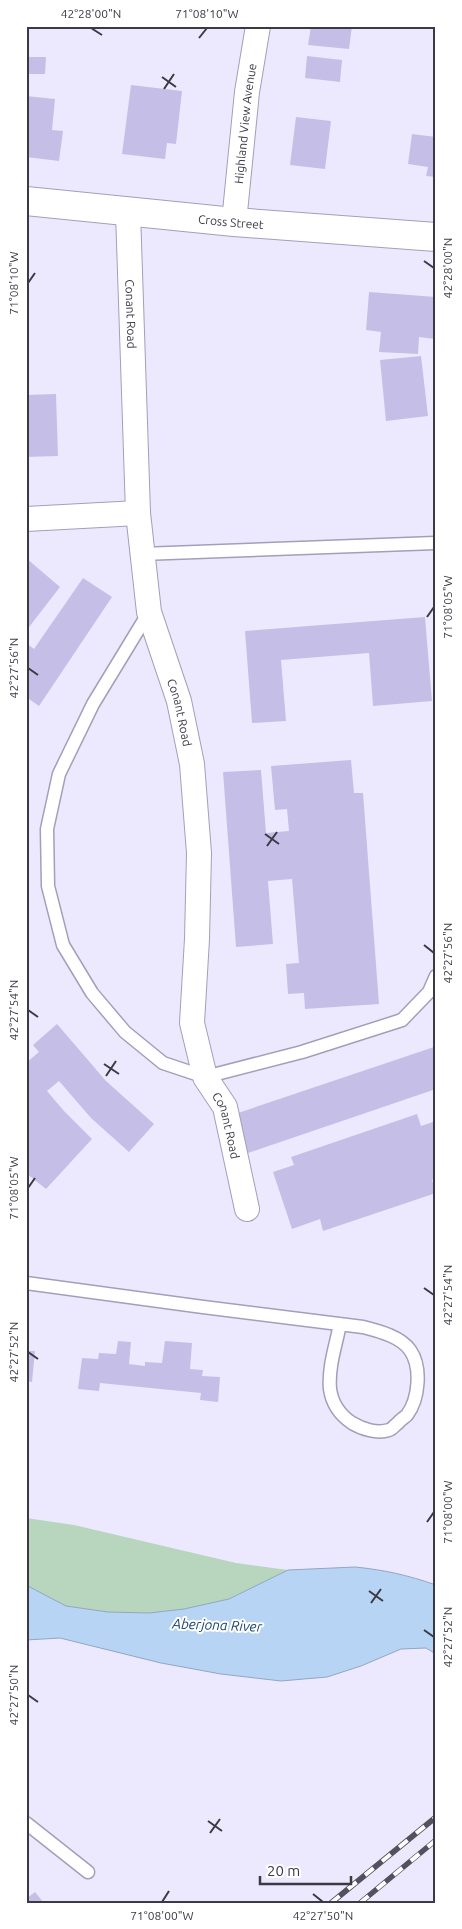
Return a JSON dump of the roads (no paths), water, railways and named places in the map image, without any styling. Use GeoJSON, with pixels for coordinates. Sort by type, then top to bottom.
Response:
{"type":"FeatureCollection","features":[{"type":"Feature","properties":{"kind":"street","name":"Highland View Avenue"},"geometry":{"type":"LineString","coordinates":[[234,222],[247,92],[258,26]]}},
{"type":"Feature","properties":{"kind":"street","name":"Cross Street"},"geometry":{"type":"LineString","coordinates":[[26,201],[234,222],[436,237]]}},
{"type":"Feature","properties":{"kind":"street","name":"Conant Road"},"geometry":{"type":"LineString","coordinates":[[128,212],[138,513],[142,554],[149,612],[179,700],[192,764],[199,853],[197,939],[192,1023],[205,1077],[225,1107],[247,1209]]}},
{"type":"Feature","properties":{"kind":"street"},"geometry":{"type":"LineString","coordinates":[[26,518],[138,513]]}},
{"type":"Feature","properties":{"kind":"lane"},"geometry":{"type":"LineString","coordinates":[[142,554],[435,543]]}},
{"type":"Feature","properties":{"kind":"lane"},"geometry":{"type":"LineString","coordinates":[[149,612],[93,704],[60,774],[47,829],[48,886],[63,945],[92,993],[125,1032],[163,1063],[205,1077],[302,1052],[402,1020],[429,992],[436,976]]}},
{"type":"Feature","properties":{"kind":"lane"},"geometry":{"type":"LineString","coordinates":[[26,1283],[363,1327],[382,1332],[399,1340],[410,1349],[416,1362],[418,1382],[414,1401],[407,1415],[389,1430],[360,1428],[344,1418],[335,1405],[330,1390],[331,1370],[340,1324]]}},
{"type":"Feature","properties":{"kind":"lane"},"geometry":{"type":"LineString","coordinates":[[26,1823],[88,1872]]}},
{"type":"Feature","properties":{"kind":"water","name":"Aberjona River"},"geometry":{"type":"Polygon","coordinates":[[[355,1567],[396,1573],[436,1585],[436,1654],[426,1648],[401,1649],[361,1666],[327,1677],[281,1681],[221,1674],[161,1663],[60,1638],[26,1640],[26,1585],[66,1606],[108,1612],[149,1613],[184,1609],[229,1599],[288,1570],[355,1567]]]}},
{"type":"Feature","properties":{"kind":"railway"},"geometry":{"type":"LineString","coordinates":[[331,1903],[436,1817]]}},
{"type":"Feature","properties":{"kind":"railway"},"geometry":{"type":"LineString","coordinates":[[360,1903],[436,1840]]}}]}
